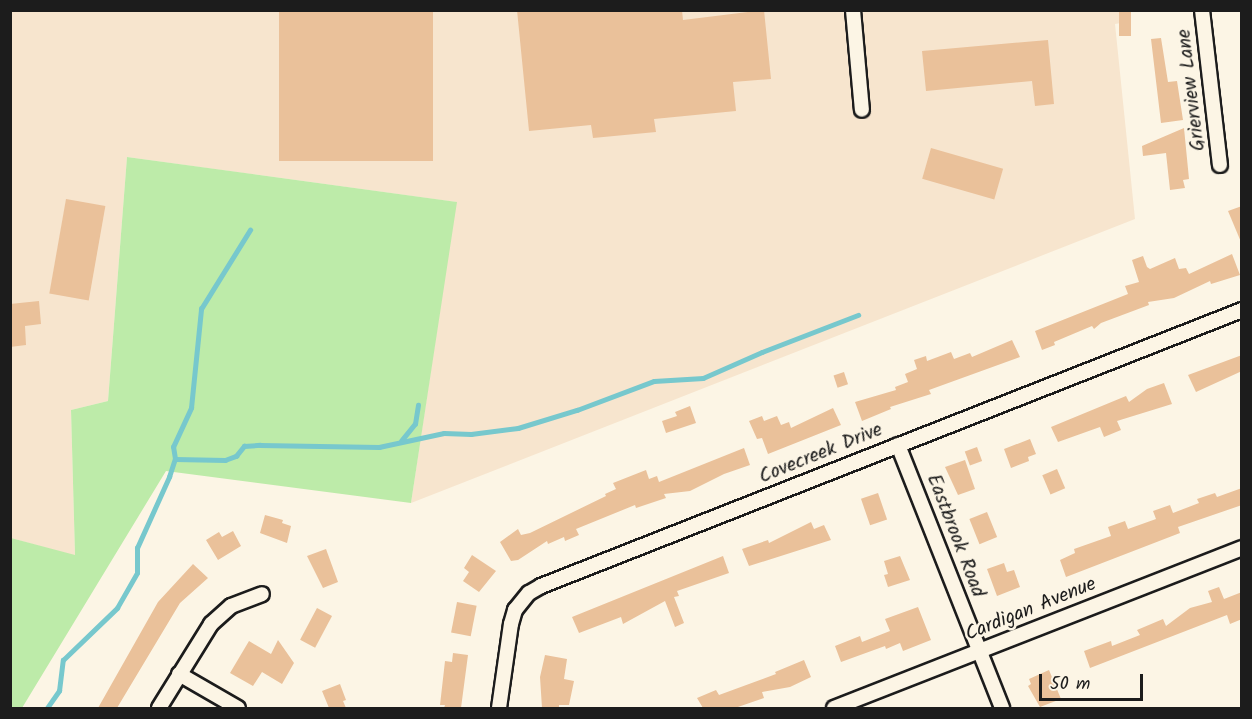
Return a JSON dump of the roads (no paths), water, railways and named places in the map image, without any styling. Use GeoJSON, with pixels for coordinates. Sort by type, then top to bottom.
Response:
{"type":"FeatureCollection","features":[{"type":"Feature","properties":{"kind":"street"},"geometry":{"type":"LineString","coordinates":[[853,10],[862,110]]}},
{"type":"Feature","properties":{"kind":"street","name":"Grierview Lane"},"geometry":{"type":"LineString","coordinates":[[1202,10],[1220,165]]}},
{"type":"Feature","properties":{"kind":"street","name":"Covecreek Drive"},"geometry":{"type":"LineString","coordinates":[[499,708],[511,624],[515,610],[529,593],[552,581],[1242,310]]}},
{"type":"Feature","properties":{"kind":"street","name":"Eastbrook Road"},"geometry":{"type":"LineString","coordinates":[[898,445],[1002,708]]}},
{"type":"Feature","properties":{"kind":"street","name":"Cardigan Avenue"},"geometry":{"type":"LineString","coordinates":[[834,708],[1242,548]]}},
{"type":"Feature","properties":{"kind":"street"},"geometry":{"type":"LineString","coordinates":[[159,708],[199,641],[218,617],[231,606],[262,594]]}},
{"type":"Feature","properties":{"kind":"street"},"geometry":{"type":"LineString","coordinates":[[180,674],[238,708]]}},
{"type":"Feature","properties":{"kind":"waterway"},"geometry":{"type":"LineString","coordinates":[[47,708],[59,691],[63,660],[117,608],[137,573],[137,548],[169,477],[175,459],[173,447],[191,408],[201,309],[250,230]]}},
{"type":"Feature","properties":{"kind":"waterway"},"geometry":{"type":"LineString","coordinates":[[175,459],[225,460],[236,456],[244,446],[379,447],[444,433],[471,434],[518,428],[577,410],[654,381],[703,378],[762,352],[858,315]]}},
{"type":"Feature","properties":{"kind":"waterway"},"geometry":{"type":"LineString","coordinates":[[401,441],[415,424],[418,405]]}}]}
